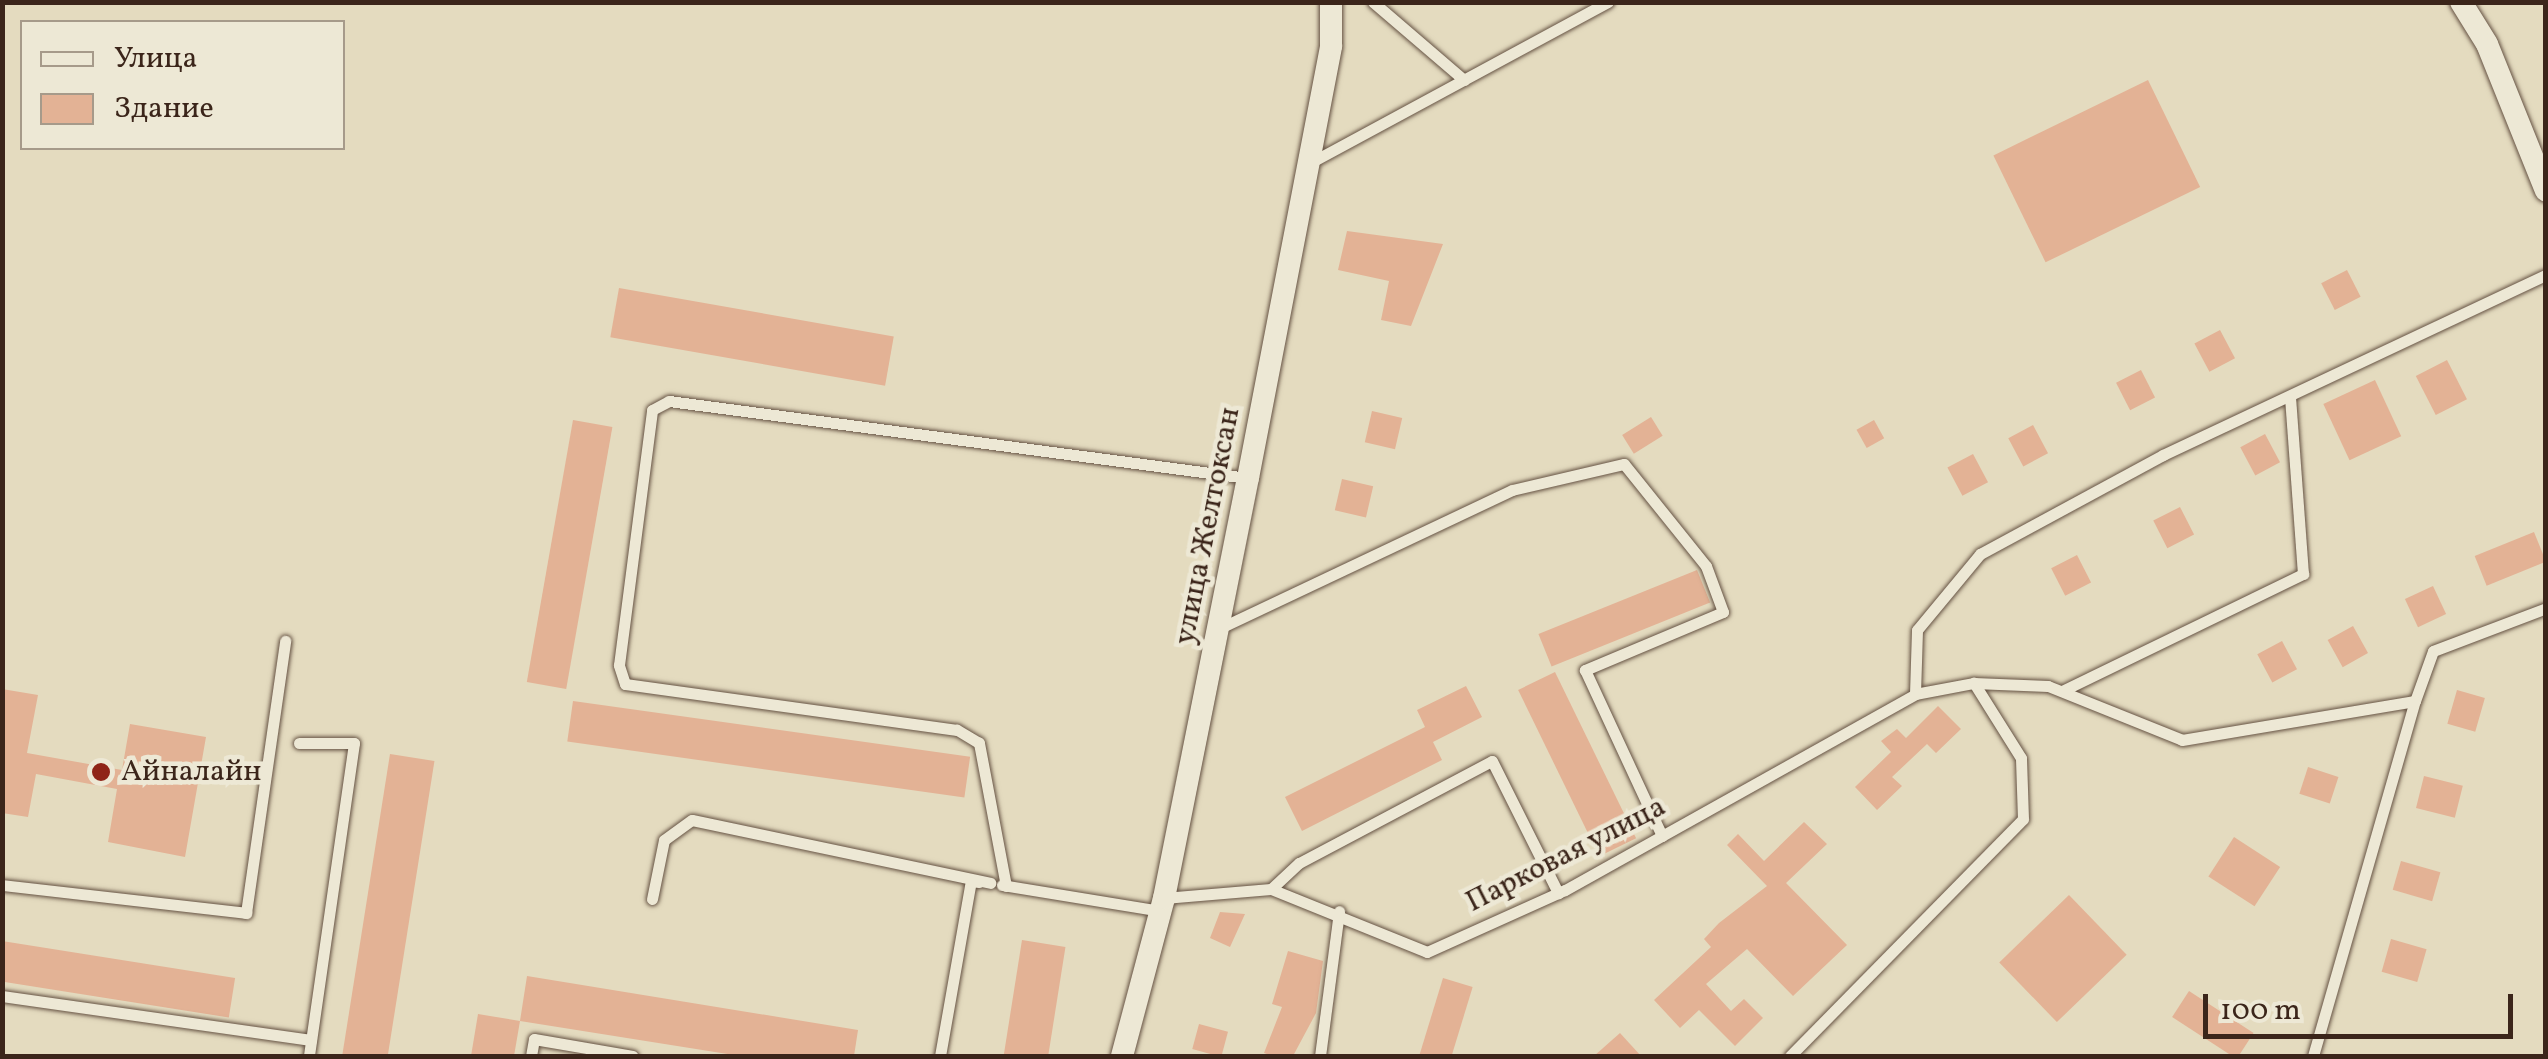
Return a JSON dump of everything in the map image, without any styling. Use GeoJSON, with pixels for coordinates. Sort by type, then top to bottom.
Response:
{"type":"FeatureCollection","features":[{"type":"Feature","properties":{"kind":"street","name":"улица Желтоксан"},"geometry":{"type":"LineString","coordinates":[[1122,1056],[1162,905],[1248,478],[1308,164],[1331,2]]}},
{"type":"Feature","properties":{"kind":"street"},"geometry":{"type":"LineString","coordinates":[[2461,2],[2488,44],[2546,191]]}},
{"type":"Feature","properties":{"kind":"lane"},"geometry":{"type":"LineString","coordinates":[[1373,2],[1464,80]]}},
{"type":"Feature","properties":{"kind":"lane"},"geometry":{"type":"LineString","coordinates":[[1308,164],[1608,2]]}},
{"type":"Feature","properties":{"kind":"lane"},"geometry":{"type":"LineString","coordinates":[[1915,694],[1918,630],[1980,554],[2546,275]]}},
{"type":"Feature","properties":{"kind":"lane"},"geometry":{"type":"LineString","coordinates":[[2063,690],[2302,574],[2290,400]]}},
{"type":"Feature","properties":{"kind":"lane"},"geometry":{"type":"LineString","coordinates":[[1006,886],[980,743],[957,730],[625,684],[619,665],[652,410],[668,401],[1248,478]]}},
{"type":"Feature","properties":{"kind":"lane"},"geometry":{"type":"LineString","coordinates":[[1218,629],[1512,490],[1624,464],[1706,566],[1723,612],[1585,670],[1662,836]]}},
{"type":"Feature","properties":{"kind":"lane"},"geometry":{"type":"LineString","coordinates":[[2313,1056],[2415,700],[2433,651],[2546,608]]}},
{"type":"Feature","properties":{"kind":"lane"},"geometry":{"type":"LineString","coordinates":[[2,886],[246,913],[286,641]]}},
{"type":"Feature","properties":{"kind":"lane"},"geometry":{"type":"LineString","coordinates":[[1790,1056],[2023,819],[2021,758],[1974,683]]}},
{"type":"Feature","properties":{"kind":"lane","name":"Парковая улица"},"geometry":{"type":"LineString","coordinates":[[652,899],[664,840],[692,820],[990,884],[1162,905],[1271,889],[1339,911],[1427,952],[1558,894],[1915,694],[1974,683],[2063,690]]}},
{"type":"Feature","properties":{"kind":"lane"},"geometry":{"type":"LineString","coordinates":[[2063,690],[2182,740],[2415,700]]}},
{"type":"Feature","properties":{"kind":"lane"},"geometry":{"type":"LineString","coordinates":[[299,743],[354,743],[309,1056]]}},
{"type":"Feature","properties":{"kind":"lane"},"geometry":{"type":"LineString","coordinates":[[1271,889],[1299,864],[1492,761],[1558,894]]}},
{"type":"Feature","properties":{"kind":"lane"},"geometry":{"type":"LineString","coordinates":[[940,1056],[971,880],[990,884]]}},
{"type":"Feature","properties":{"kind":"lane"},"geometry":{"type":"LineString","coordinates":[[1320,1056],[1339,911]]}},
{"type":"Feature","properties":{"kind":"lane"},"geometry":{"type":"LineString","coordinates":[[2,996],[312,1040]]}},
{"type":"Feature","properties":{"kind":"lane"},"geometry":{"type":"LineString","coordinates":[[531,1056],[534,1039],[633,1056]]}},
{"type":"Feature","properties":{"kind":"building"},"geometry":{"type":"Polygon","coordinates":[[[2148,80],[2200,187],[2046,262],[1993,155],[2148,80]]]}},
{"type":"Feature","properties":{"kind":"building"},"geometry":{"type":"Polygon","coordinates":[[[1347,231],[1443,244],[1411,326],[1381,320],[1389,281],[1338,270],[1347,231]]]}},
{"type":"Feature","properties":{"kind":"building"},"geometry":{"type":"Polygon","coordinates":[[[2347,270],[2361,297],[2335,310],[2321,283],[2347,270]]]}},
{"type":"Feature","properties":{"kind":"building"},"geometry":{"type":"Polygon","coordinates":[[[619,288],[894,336],[885,386],[610,337],[619,288]]]}},
{"type":"Feature","properties":{"kind":"building"},"geometry":{"type":"Polygon","coordinates":[[[2220,330],[2235,358],[2209,372],[2194,344],[2220,330]]]}},
{"type":"Feature","properties":{"kind":"building"},"geometry":{"type":"Polygon","coordinates":[[[2447,360],[2467,399],[2436,415],[2416,376],[2447,360]]]}},
{"type":"Feature","properties":{"kind":"building"},"geometry":{"type":"Polygon","coordinates":[[[2141,370],[2155,398],[2130,410],[2116,383],[2141,370]]]}},
{"type":"Feature","properties":{"kind":"building"},"geometry":{"type":"Polygon","coordinates":[[[2375,380],[2401,436],[2350,460],[2323,404],[2375,380]]]}},
{"type":"Feature","properties":{"kind":"building"},"geometry":{"type":"Polygon","coordinates":[[[1372,411],[1402,418],[1395,449],[1365,442],[1372,411]]]}},
{"type":"Feature","properties":{"kind":"building"},"geometry":{"type":"Polygon","coordinates":[[[1651,417],[1663,436],[1634,454],[1622,435],[1651,417]]]}},
{"type":"Feature","properties":{"kind":"building"},"geometry":{"type":"Polygon","coordinates":[[[573,420],[612,427],[566,689],[527,682],[573,420]]]}},
{"type":"Feature","properties":{"kind":"building"},"geometry":{"type":"Polygon","coordinates":[[[1874,420],[1884,438],[1867,448],[1857,430],[1874,420]]]}},
{"type":"Feature","properties":{"kind":"building"},"geometry":{"type":"Polygon","coordinates":[[[2033,425],[2048,453],[2023,466],[2008,438],[2033,425]]]}},
{"type":"Feature","properties":{"kind":"building"},"geometry":{"type":"Polygon","coordinates":[[[2265,434],[2280,462],[2255,475],[2240,447],[2265,434]]]}},
{"type":"Feature","properties":{"kind":"building"},"geometry":{"type":"Polygon","coordinates":[[[1973,454],[1988,482],[1962,496],[1947,468],[1973,454]]]}},
{"type":"Feature","properties":{"kind":"building"},"geometry":{"type":"Polygon","coordinates":[[[1342,479],[1373,486],[1366,517],[1335,510],[1342,479]]]}},
{"type":"Feature","properties":{"kind":"building"},"geometry":{"type":"Polygon","coordinates":[[[2180,507],[2194,535],[2167,548],[2153,521],[2180,507]]]}},
{"type":"Feature","properties":{"kind":"building"},"geometry":{"type":"Polygon","coordinates":[[[2534,532],[2546,562],[2487,586],[2475,556],[2534,532]]]}},
{"type":"Feature","properties":{"kind":"building"},"geometry":{"type":"Polygon","coordinates":[[[2077,555],[2091,583],[2065,596],[2051,568],[2077,555]]]}},
{"type":"Feature","properties":{"kind":"building"},"geometry":{"type":"Polygon","coordinates":[[[1697,570],[1710,602],[1552,667],[1538,634],[1697,570]]]}},
{"type":"Feature","properties":{"kind":"building"},"geometry":{"type":"Polygon","coordinates":[[[2433,586],[2446,614],[2418,627],[2405,599],[2433,586]]]}},
{"type":"Feature","properties":{"kind":"building"},"geometry":{"type":"Polygon","coordinates":[[[2353,626],[2368,653],[2343,667],[2328,640],[2353,626]]]}},
{"type":"Feature","properties":{"kind":"building"},"geometry":{"type":"Polygon","coordinates":[[[2282,641],[2297,669],[2272,682],[2257,654],[2282,641]]]}},
{"type":"Feature","properties":{"kind":"building"},"geometry":{"type":"Polygon","coordinates":[[[1555,672],[1636,838],[1599,856],[1518,690],[1555,672]]]}},
{"type":"Feature","properties":{"kind":"building"},"geometry":{"type":"Polygon","coordinates":[[[1466,686],[1482,717],[1433,742],[1442,760],[1302,831],[1285,797],[1425,727],[1417,710],[1466,686]]]}},
{"type":"Feature","properties":{"kind":"building","name":"Айналайн"},"geometry":{"type":"Polygon","coordinates":[[[2,689],[38,695],[27,753],[122,770],[130,724],[206,737],[185,857],[108,842],[117,789],[36,774],[28,817],[2,813],[2,689]]]}},
{"type":"Feature","properties":{"kind":"building"},"geometry":{"type":"Polygon","coordinates":[[[2457,690],[2485,698],[2475,732],[2447,724],[2457,690]]]}},
{"type":"Feature","properties":{"kind":"building"},"geometry":{"type":"Polygon","coordinates":[[[573,701],[970,757],[964,797],[567,742],[573,701]]]}},
{"type":"Feature","properties":{"kind":"building"},"geometry":{"type":"Polygon","coordinates":[[[1938,706],[1961,729],[1936,753],[1927,744],[1892,777],[1902,786],[1877,810],[1855,787],[1891,752],[1881,741],[1897,729],[1906,738],[1938,706]]]}},
{"type":"Feature","properties":{"kind":"building"},"geometry":{"type":"Polygon","coordinates":[[[390,754],[434,761],[388,1056],[342,1055],[390,754]]]}},
{"type":"Feature","properties":{"kind":"building"},"geometry":{"type":"Polygon","coordinates":[[[2308,767],[2338,777],[2330,804],[2299,794],[2308,767]]]}},
{"type":"Feature","properties":{"kind":"building"},"geometry":{"type":"Polygon","coordinates":[[[2424,776],[2463,786],[2455,818],[2416,808],[2424,776]]]}},
{"type":"Feature","properties":{"kind":"building"},"geometry":{"type":"Polygon","coordinates":[[[1804,822],[1827,844],[1786,883],[1847,945],[1793,996],[1747,949],[1706,984],[1731,1011],[1744,999],[1763,1018],[1735,1046],[1699,1010],[1680,1028],[1654,1000],[1711,947],[1704,939],[1719,923],[1767,886],[1727,845],[1738,834],[1764,861],[1804,822]]]}},
{"type":"Feature","properties":{"kind":"building"},"geometry":{"type":"Polygon","coordinates":[[[2234,837],[2280,867],[2255,906],[2208,876],[2234,837]]]}},
{"type":"Feature","properties":{"kind":"building"},"geometry":{"type":"Polygon","coordinates":[[[2401,861],[2440,872],[2432,901],[2393,890],[2401,861]]]}},
{"type":"Feature","properties":{"kind":"building"},"geometry":{"type":"Polygon","coordinates":[[[2069,895],[2127,955],[2057,1022],[1999,962],[2069,895]]]}},
{"type":"Feature","properties":{"kind":"building"},"geometry":{"type":"Polygon","coordinates":[[[1220,912],[1245,914],[1230,947],[1210,938],[1220,912]]]}},
{"type":"Feature","properties":{"kind":"building"},"geometry":{"type":"Polygon","coordinates":[[[2391,939],[2427,949],[2417,982],[2382,972],[2391,939]]]}},
{"type":"Feature","properties":{"kind":"building"},"geometry":{"type":"Polygon","coordinates":[[[1022,940],[1065,947],[1048,1056],[1004,1056],[1022,940]]]}},
{"type":"Feature","properties":{"kind":"building"},"geometry":{"type":"Polygon","coordinates":[[[2,941],[235,978],[229,1017],[2,981],[2,941]]]}},
{"type":"Feature","properties":{"kind":"building"},"geometry":{"type":"Polygon","coordinates":[[[1288,951],[1323,961],[1316,1013],[1293,1056],[1273,1056],[1264,1053],[1282,1007],[1272,1004],[1288,951]]]}},
{"type":"Feature","properties":{"kind":"building"},"geometry":{"type":"Polygon","coordinates":[[[527,976],[858,1030],[854,1056],[740,1056],[520,1021],[527,976]]]}},
{"type":"Feature","properties":{"kind":"building"},"geometry":{"type":"Polygon","coordinates":[[[1443,978],[1473,987],[1452,1056],[1419,1055],[1443,978]]]}},
{"type":"Feature","properties":{"kind":"building"},"geometry":{"type":"Polygon","coordinates":[[[2189,991],[2254,1033],[2239,1056],[2232,1056],[2172,1017],[2189,991]]]}},
{"type":"Feature","properties":{"kind":"building"},"geometry":{"type":"Polygon","coordinates":[[[478,1014],[520,1021],[514,1056],[471,1056],[478,1014]]]}},
{"type":"Feature","properties":{"kind":"building"},"geometry":{"type":"Polygon","coordinates":[[[1199,1024],[1228,1032],[1221,1056],[1192,1049],[1199,1024]]]}},
{"type":"Feature","properties":{"kind":"building"},"geometry":{"type":"Polygon","coordinates":[[[1620,1033],[1641,1056],[1594,1056],[1620,1033]]]}},
{"type":"Feature","properties":{"kind":"place","name":"Айналайн"},"geometry":{"type":"Point","coordinates":[101,772]}}]}
